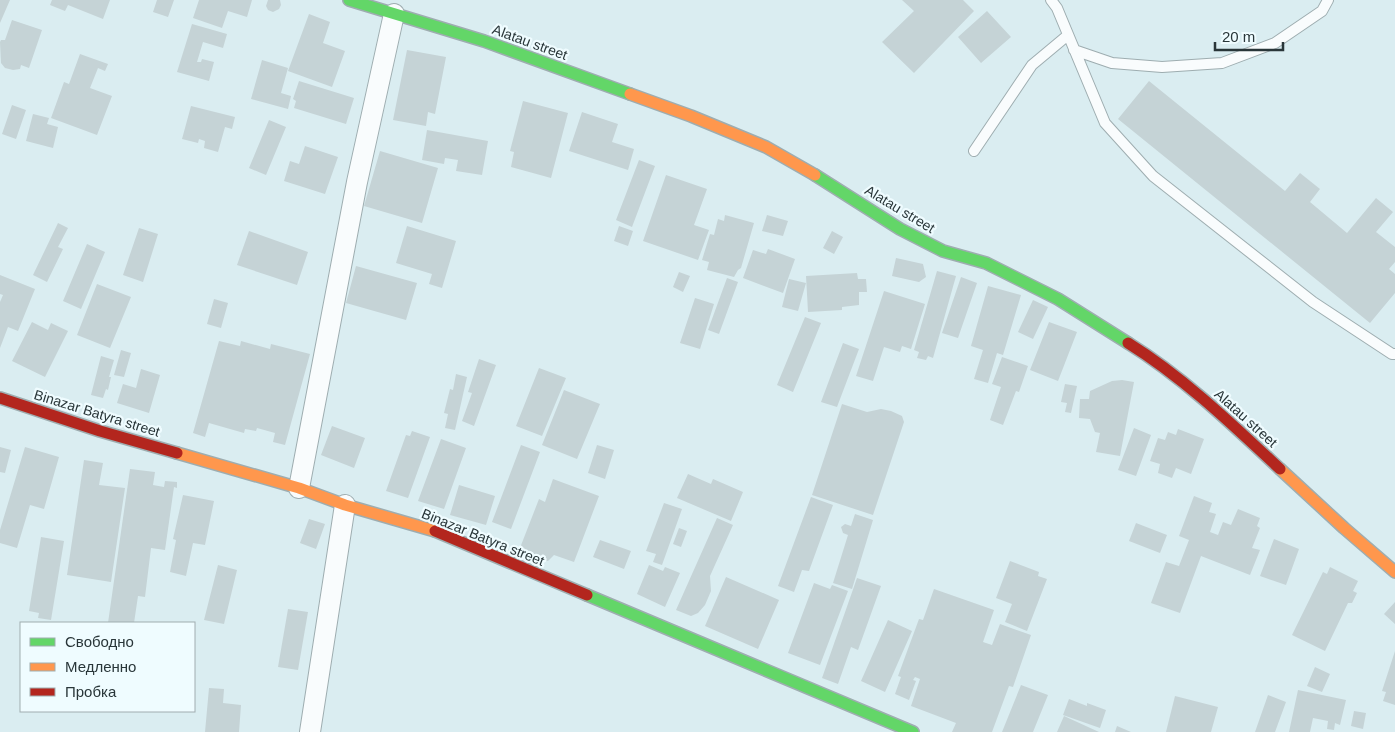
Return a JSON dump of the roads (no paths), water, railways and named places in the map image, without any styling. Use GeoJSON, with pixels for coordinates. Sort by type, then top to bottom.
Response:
{"type":"FeatureCollection","features":[{"type":"Feature","properties":{"kind":"street","name":"Alatau street"},"geometry":{"type":"LineString","coordinates":[[350,0],[503,48],[691,116],[766,147],[839,188],[900,230],[943,251],[986,263],[1058,299],[1143,352],[1223,415],[1344,528],[1395,572]]}},
{"type":"Feature","properties":{"kind":"street"},"geometry":{"type":"LineString","coordinates":[[299,488],[357,182],[394,14]]}},
{"type":"Feature","properties":{"kind":"street","name":"Binazar Batyra street"},"geometry":{"type":"LineString","coordinates":[[0,398],[100,432],[299,488],[345,506],[430,529],[913,732]]}},
{"type":"Feature","properties":{"kind":"street"},"geometry":{"type":"LineString","coordinates":[[310,732],[345,506]]}},
{"type":"Feature","properties":{"kind":"lane"},"geometry":{"type":"LineString","coordinates":[[1051,0],[1057,8],[1106,123],[1154,176],[1313,302],[1392,354],[1395,354]]}},
{"type":"Feature","properties":{"kind":"lane"},"geometry":{"type":"LineString","coordinates":[[1074,50],[1112,63],[1162,67],[1222,63],[1274,43],[1322,11],[1328,0]]}},
{"type":"Feature","properties":{"kind":"lane"},"geometry":{"type":"LineString","coordinates":[[974,151],[1032,65],[1068,35]]}}]}
